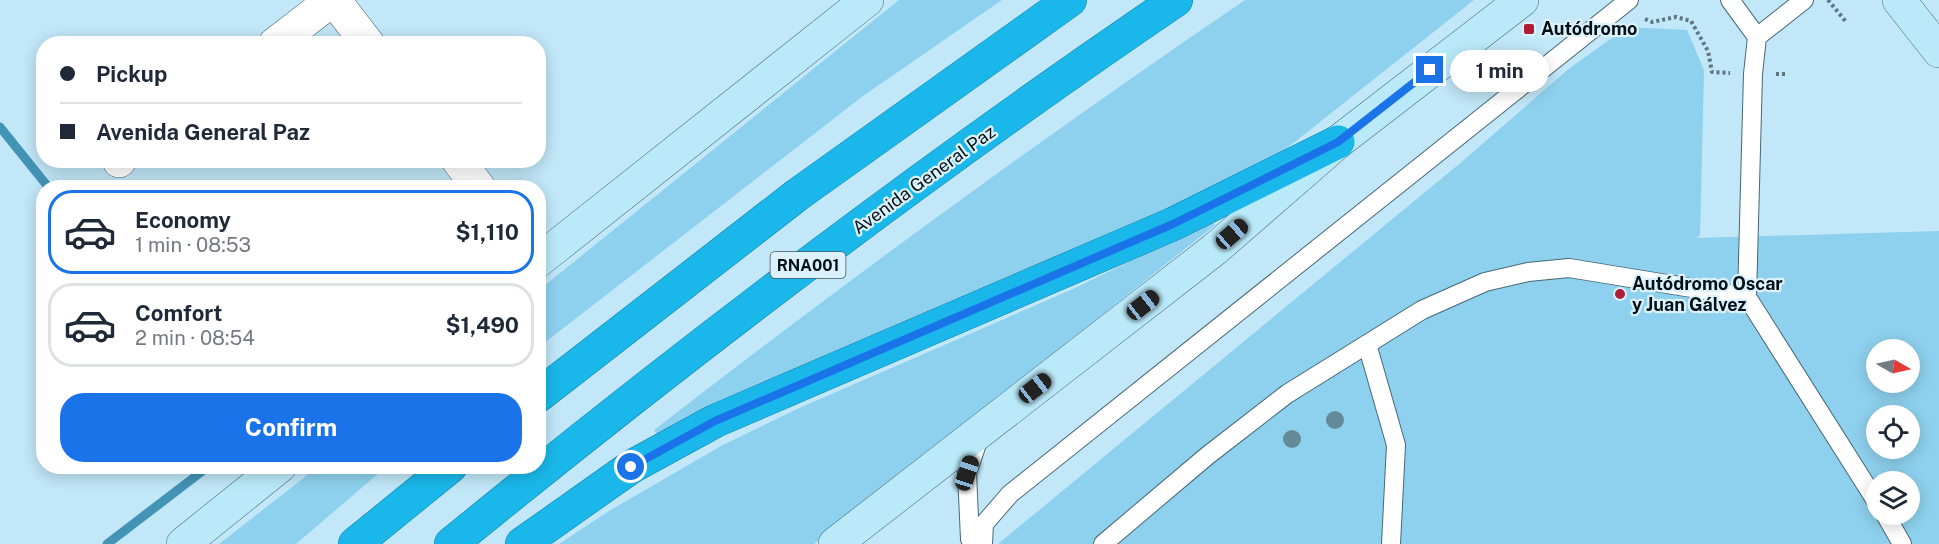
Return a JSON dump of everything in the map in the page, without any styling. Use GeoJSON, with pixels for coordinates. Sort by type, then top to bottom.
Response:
{"type":"FeatureCollection","features":[{"type":"Feature","properties":{"kind":"highway"},"geometry":{"type":"LineString","coordinates":[[546,390],[797,195],[1070,0]]}},
{"type":"Feature","properties":{"kind":"highway","name":"Avenida General Paz"},"geometry":{"type":"LineString","coordinates":[[546,468],[732,320],[911,188],[1176,0]]}},
{"type":"Feature","properties":{"kind":"highway"},"geometry":{"type":"LineString","coordinates":[[522,544],[631,467],[715,421],[1173,224],[1338,142]]}},
{"type":"Feature","properties":{"kind":"highway"},"geometry":{"type":"LineString","coordinates":[[355,544],[441,474]]}},
{"type":"Feature","properties":{"kind":"highway","name":"Avenida General Paz"},"geometry":{"type":"LineString","coordinates":[[451,544],[539,474]]}},
{"type":"Feature","properties":{"kind":"street"},"geometry":{"type":"LineString","coordinates":[[285,36],[333,0],[362,36]]}},
{"type":"Feature","properties":{"kind":"street"},"geometry":{"type":"LineString","coordinates":[[546,255],[867,0]]}},
{"type":"Feature","properties":{"kind":"street"},"geometry":{"type":"LineString","coordinates":[[836,544],[1215,249],[1338,142],[1522,0]]}},
{"type":"Feature","properties":{"kind":"street"},"geometry":{"type":"LineString","coordinates":[[1899,0],[1939,51]]}},
{"type":"Feature","properties":{"kind":"street"},"geometry":{"type":"LineString","coordinates":[[183,544],[270,474]]}},
{"type":"Feature","properties":{"kind":"lane"},"geometry":{"type":"LineString","coordinates":[[1730,0],[1757,37],[1753,74],[1747,297],[1866,485]]}},
{"type":"Feature","properties":{"kind":"lane"},"geometry":{"type":"LineString","coordinates":[[1757,37],[1804,0]]}},
{"type":"Feature","properties":{"kind":"lane"},"geometry":{"type":"LineString","coordinates":[[973,542],[984,524],[1010,495],[1624,4]]}},
{"type":"Feature","properties":{"kind":"lane"},"geometry":{"type":"LineString","coordinates":[[1103,544],[1207,456],[1287,394],[1422,310],[1485,282],[1528,272],[1569,268],[1747,297]]}},
{"type":"Feature","properties":{"kind":"lane"},"geometry":{"type":"LineString","coordinates":[[1367,344],[1396,445],[1391,544]]}},
{"type":"Feature","properties":{"kind":"lane"},"geometry":{"type":"LineString","coordinates":[[973,542],[967,473],[982,430]]}},
{"type":"Feature","properties":{"kind":"lane"},"geometry":{"type":"LineString","coordinates":[[1891,525],[1902,544]]}},
{"type":"Feature","properties":{"kind":"path"},"geometry":{"type":"LineString","coordinates":[[1828,0],[1847,23]]}},
{"type":"Feature","properties":{"kind":"path"},"geometry":{"type":"LineString","coordinates":[[1624,4],[1652,21],[1676,16],[1691,21],[1708,51],[1712,72],[1787,74]]}},
{"type":"Feature","properties":{"kind":"shaded area"},"geometry":{"type":"Polygon","coordinates":[[[899,0],[1002,0],[863,96],[546,342],[546,284],[899,0]]]}},
{"type":"Feature","properties":{"kind":"shaded area"},"geometry":{"type":"Polygon","coordinates":[[[1245,0],[1474,0],[1287,148],[1251,171],[660,442],[654,430],[799,319],[1020,157],[1245,0]]]}},
{"type":"Feature","properties":{"kind":"shaded area","name":"Autódromo Oscar y Juan Gálvez"},"geometry":{"type":"Polygon","coordinates":[[[1627,27],[1687,30],[1704,70],[1700,236],[1696,238],[1939,231],[1939,544],[998,544],[1464,160],[1566,71],[1627,27]]]}},
{"type":"Feature","properties":{"kind":"shaded area"},"geometry":{"type":"Polygon","coordinates":[[[1212,221],[1215,225],[814,544],[559,544],[609,511],[721,446],[797,409],[1073,289],[1212,221]]]}},
{"type":"Feature","properties":{"kind":"shaded area"},"geometry":{"type":"Polygon","coordinates":[[[309,474],[378,474],[296,544],[219,544],[309,474]]]}},
{"type":"Feature","properties":{"kind":"waterway"},"geometry":{"type":"LineString","coordinates":[[0,127],[43,180]]}},
{"type":"Feature","properties":{"kind":"waterway"},"geometry":{"type":"LineString","coordinates":[[107,544],[199,474]]}},
{"type":"Feature","properties":{"kind":"place","name":"Autódromo"},"geometry":{"type":"Point","coordinates":[1529,29]}},
{"type":"Feature","properties":{"kind":"place","name":"Autódromo Oscar y Juan Gálvez"},"geometry":{"type":"Point","coordinates":[1620,294]}},
{"type":"Feature","properties":{"kind":"route"},"geometry":{"type":"LineString","coordinates":[[631,467],[715,421],[1173,224],[1256,183],[1338,142],[1430,70]]}}]}
